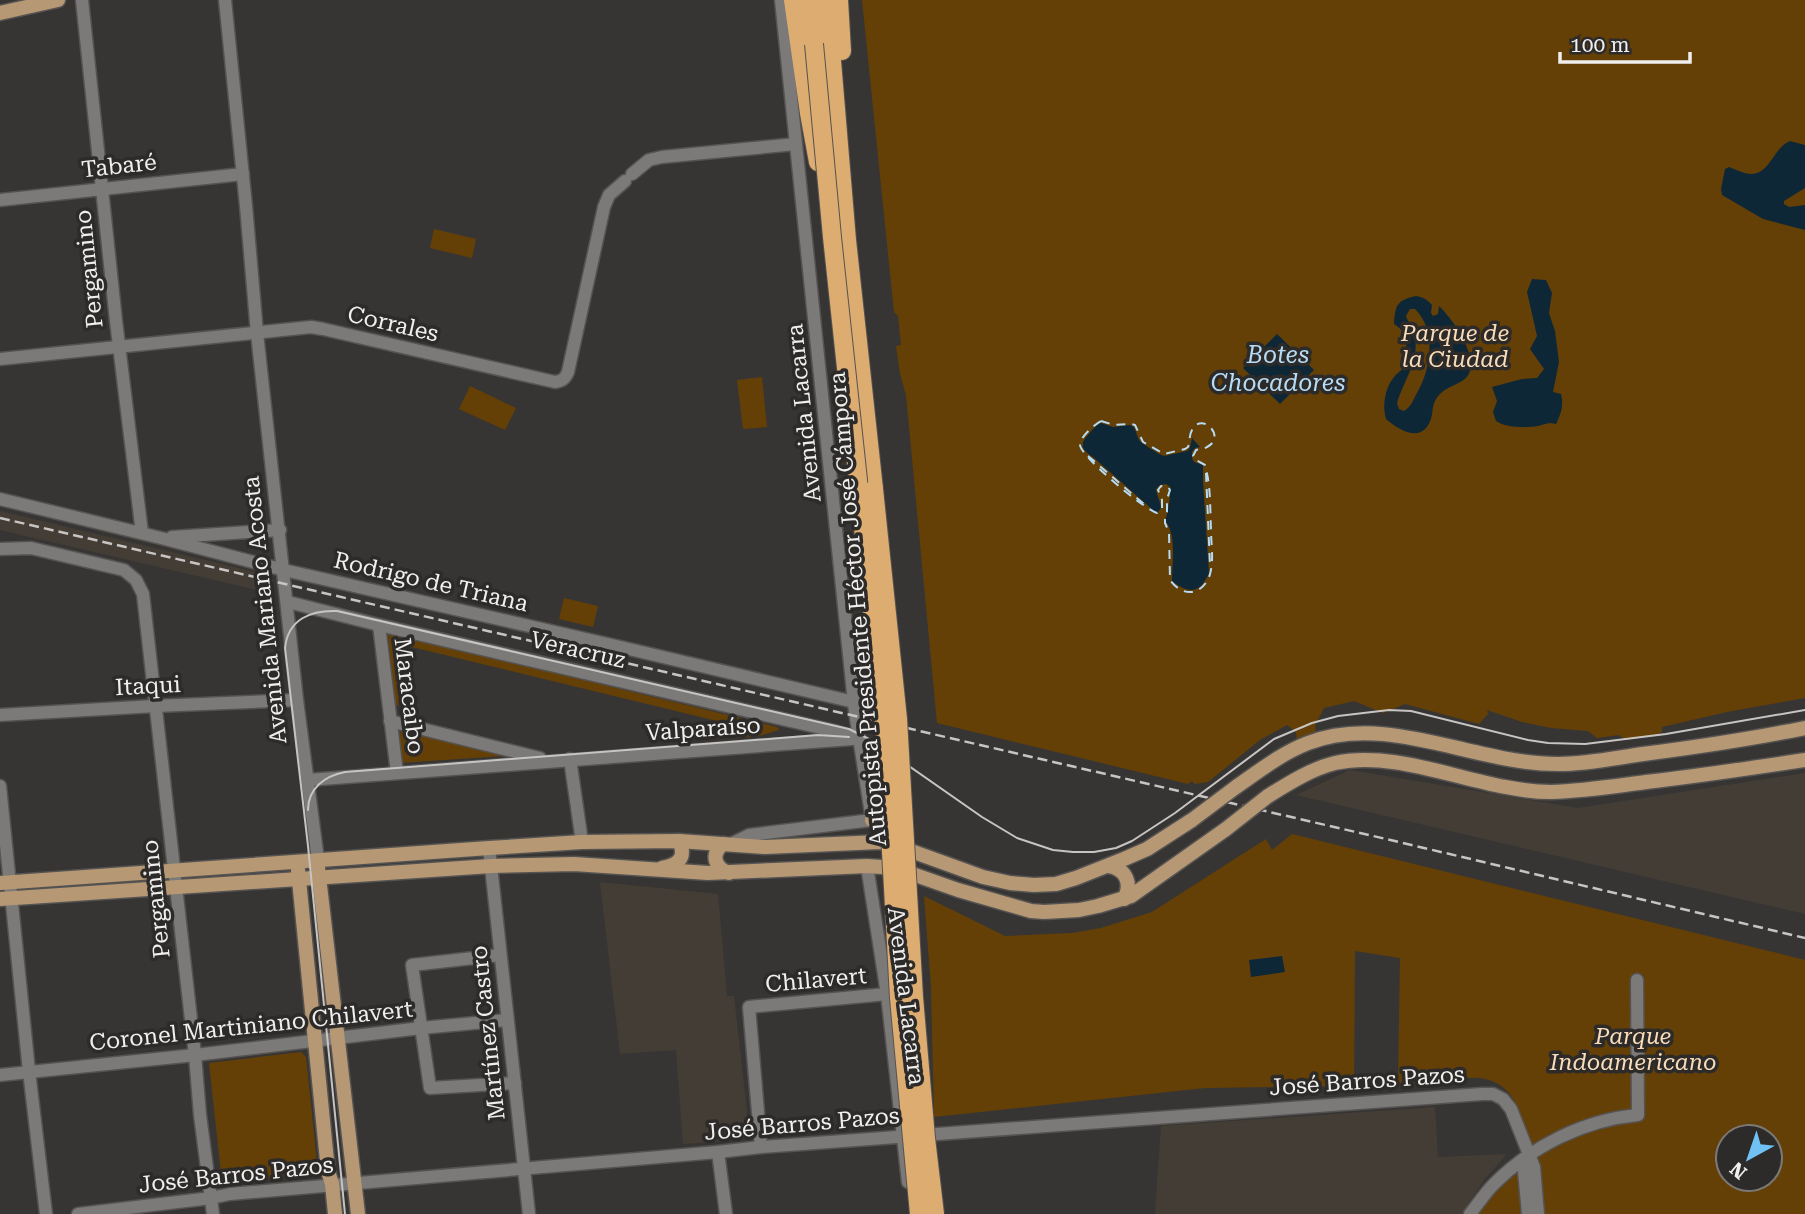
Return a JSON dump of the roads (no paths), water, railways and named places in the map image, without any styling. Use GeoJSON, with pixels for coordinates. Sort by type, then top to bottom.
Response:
{"type":"FeatureCollection","features":[{"type":"Feature","properties":{"kind":"highway"},"geometry":{"type":"LineString","coordinates":[[793,0],[809,113],[840,239]]}},
{"type":"Feature","properties":{"kind":"highway","name":"Autopista Presidente Héctor José Cámpora"},"geometry":{"type":"LineString","coordinates":[[809,0],[898,719],[914,997],[934,1214]]}},
{"type":"Feature","properties":{"kind":"highway","name":"Autopista Presidente Héctor José Cámpora"},"geometry":{"type":"LineString","coordinates":[[824,0],[831,49],[840,239],[884,723],[899,998],[919,1214]]}},
{"type":"Feature","properties":{"kind":"highway"},"geometry":{"type":"LineString","coordinates":[[839,0],[849,185],[840,239]]}},
{"type":"Feature","properties":{"kind":"main road"},"geometry":{"type":"LineString","coordinates":[[0,13],[58,0]]}},
{"type":"Feature","properties":{"kind":"main road"},"geometry":{"type":"LineString","coordinates":[[5,882],[582,842],[679,841],[792,847],[869,841],[889,843],[983,877],[1034,886],[1056,884],[1076,878],[1147,849],[1290,751],[1309,742],[1347,734],[1384,734],[1505,760],[1561,764],[1735,742],[1805,728]]}},
{"type":"Feature","properties":{"kind":"main road"},"geometry":{"type":"LineString","coordinates":[[6,898],[491,866],[574,864],[691,873],[729,873],[867,866],[904,871],[1031,911],[1079,910],[1124,898],[1146,886],[1268,796],[1315,769],[1334,764],[1352,761],[1391,762],[1504,787],[1548,792],[1601,788],[1805,760]]}},
{"type":"Feature","properties":{"kind":"main road"},"geometry":{"type":"LineString","coordinates":[[872,820],[892,833],[900,847]]}},
{"type":"Feature","properties":{"kind":"main road"},"geometry":{"type":"LineString","coordinates":[[653,869],[673,866],[677,862],[682,855],[679,841]]}},
{"type":"Feature","properties":{"kind":"main road"},"geometry":{"type":"LineString","coordinates":[[726,845],[718,848],[715,858],[717,865],[729,873]]}},
{"type":"Feature","properties":{"kind":"main road","name":"Avenida Mariano Acosta"},"geometry":{"type":"LineString","coordinates":[[318,860],[358,1214]]}},
{"type":"Feature","properties":{"kind":"main road"},"geometry":{"type":"LineString","coordinates":[[297,862],[328,1171],[335,1214]]}},
{"type":"Feature","properties":{"kind":"main road"},"geometry":{"type":"LineString","coordinates":[[1108,866],[1119,869],[1125,876],[1128,887],[1124,898]]}},
{"type":"Feature","properties":{"kind":"street","name":"Pergamino"},"geometry":{"type":"LineString","coordinates":[[82,0],[101,189],[142,533]]}},
{"type":"Feature","properties":{"kind":"street","name":"Avenida Mariano Acosta"},"geometry":{"type":"LineString","coordinates":[[225,0],[257,333],[318,860]]}},
{"type":"Feature","properties":{"kind":"street","name":"Avenida Lacarra"},"geometry":{"type":"LineString","coordinates":[[782,0],[854,702],[872,820]]}},
{"type":"Feature","properties":{"kind":"street","name":"Corrales"},"geometry":{"type":"LineString","coordinates":[[0,359],[297,328],[323,329],[486,368],[560,382],[568,372],[609,195],[649,160],[796,144]]}},
{"type":"Feature","properties":{"kind":"street","name":"Tabaré"},"geometry":{"type":"LineString","coordinates":[[0,201],[243,174]]}},
{"type":"Feature","properties":{"kind":"street","name":"Rodrigo de Triana"},"geometry":{"type":"LineString","coordinates":[[0,499],[284,570],[854,702]]}},
{"type":"Feature","properties":{"kind":"street"},"geometry":{"type":"LineString","coordinates":[[162,538],[280,530]]}},
{"type":"Feature","properties":{"kind":"street","name":"Pergamino"},"geometry":{"type":"LineString","coordinates":[[0,549],[31,548],[124,570],[136,580],[143,594],[213,1214]]}},
{"type":"Feature","properties":{"kind":"street","name":"Veracruz"},"geometry":{"type":"LineString","coordinates":[[288,602],[859,739]]}},
{"type":"Feature","properties":{"kind":"street","name":"Maracaibo"},"geometry":{"type":"LineString","coordinates":[[379,625],[397,773]]}},
{"type":"Feature","properties":{"kind":"street","name":"Itaqui"},"geometry":{"type":"LineString","coordinates":[[0,715],[298,700]]}},
{"type":"Feature","properties":{"kind":"street","name":"Valparaíso"},"geometry":{"type":"LineString","coordinates":[[390,721],[550,761]]}},
{"type":"Feature","properties":{"kind":"street","name":"Valparaíso"},"geometry":{"type":"LineString","coordinates":[[308,780],[859,739]]}},
{"type":"Feature","properties":{"kind":"street"},"geometry":{"type":"LineString","coordinates":[[570,759],[582,842]]}},
{"type":"Feature","properties":{"kind":"street"},"geometry":{"type":"LineString","coordinates":[[0,786],[6,898],[46,1214]]}},
{"type":"Feature","properties":{"kind":"street"},"geometry":{"type":"LineString","coordinates":[[726,845],[749,835],[872,820]]}},
{"type":"Feature","properties":{"kind":"street","name":"Martínez Castro"},"geometry":{"type":"LineString","coordinates":[[489,848],[529,1214]]}},
{"type":"Feature","properties":{"kind":"street","name":"Avenida Lacarra"},"geometry":{"type":"LineString","coordinates":[[867,866],[887,994],[911,1214]]}},
{"type":"Feature","properties":{"kind":"street"},"geometry":{"type":"LineString","coordinates":[[500,955],[412,965],[430,1088],[515,1083]]}},
{"type":"Feature","properties":{"kind":"street"},"geometry":{"type":"LineString","coordinates":[[1471,1214],[1493,1185],[1526,1158],[1554,1140],[1615,1117],[1638,1115],[1637,980]]}},
{"type":"Feature","properties":{"kind":"street","name":"Chilavert"},"geometry":{"type":"LineString","coordinates":[[761,1147],[749,1007],[887,994]]}},
{"type":"Feature","properties":{"kind":"street","name":"Coronel Martiniano Chilavert"},"geometry":{"type":"LineString","coordinates":[[0,1075],[507,1020]]}},
{"type":"Feature","properties":{"kind":"street","name":"José Barros Pazos"},"geometry":{"type":"LineString","coordinates":[[78,1214],[230,1194],[718,1153],[761,1147],[1482,1094],[1493,1094],[1503,1099],[1511,1110],[1517,1121],[1526,1158]]}},
{"type":"Feature","properties":{"kind":"street"},"geometry":{"type":"LineString","coordinates":[[718,1153],[726,1214]]}},
{"type":"Feature","properties":{"kind":"street"},"geometry":{"type":"LineString","coordinates":[[1526,1158],[1528,1214]]}},
{"type":"Feature","properties":{"kind":"street"},"geometry":{"type":"LineString","coordinates":[[1526,1158],[1534,1167],[1538,1214]]}},
{"type":"Feature","properties":{"kind":"water"},"geometry":{"type":"Polygon","coordinates":[[[1790,141],[1805,145],[1805,188],[1784,201],[1784,204],[1789,207],[1805,205],[1805,230],[1763,219],[1722,195],[1725,169],[1729,167],[1748,174],[1757,173],[1790,141]]]}},
{"type":"Feature","properties":{"kind":"water"},"geometry":{"type":"Polygon","coordinates":[[[1532,279],[1546,280],[1552,293],[1549,313],[1555,331],[1559,362],[1553,392],[1561,394],[1561,413],[1556,424],[1511,426],[1496,421],[1493,412],[1497,401],[1492,387],[1537,378],[1544,369],[1530,349],[1537,336],[1527,292],[1532,279]]]}},
{"type":"Feature","properties":{"kind":"water"},"geometry":{"type":"Polygon","coordinates":[[[1416,296],[1427,300],[1432,305],[1433,316],[1438,314],[1439,306],[1464,340],[1471,361],[1466,378],[1439,395],[1434,402],[1429,424],[1418,433],[1405,431],[1392,424],[1386,419],[1384,408],[1388,386],[1404,366],[1406,356],[1404,334],[1394,324],[1395,312],[1398,304],[1416,296]],[[1410,309],[1406,316],[1416,346],[1413,363],[1397,403],[1399,409],[1404,411],[1412,403],[1422,383],[1428,362],[1427,328],[1415,309],[1410,309]]]}},
{"type":"Feature","properties":{"kind":"water","name":"Botes Chocadores"},"geometry":{"type":"Polygon","coordinates":[[[1277,334],[1314,370],[1280,404],[1243,368],[1277,334]]]}},
{"type":"Feature","properties":{"kind":"water"},"geometry":{"type":"Polygon","coordinates":[[[1101,423],[1113,427],[1134,427],[1142,443],[1164,456],[1187,451],[1192,438],[1200,447],[1192,452],[1192,458],[1194,462],[1203,465],[1209,573],[1198,588],[1188,590],[1172,581],[1172,541],[1165,520],[1170,487],[1166,484],[1156,489],[1161,508],[1158,512],[1154,511],[1085,450],[1085,439],[1101,423]]]}},
{"type":"Feature","properties":{"kind":"water"},"geometry":{"type":"Polygon","coordinates":[[[1282,956],[1285,972],[1251,977],[1249,960],[1282,956]]]}},
{"type":"Feature","properties":{"kind":"tram line"},"geometry":{"type":"LineString","coordinates":[[345,1214],[285,648],[287,638],[296,623],[318,612],[337,611],[849,729],[873,741],[982,817],[1017,838],[1053,850],[1073,852],[1116,848],[1132,841],[1175,813],[1274,739],[1312,723],[1338,716],[1389,710],[1411,711],[1528,740],[1585,744],[1666,734],[1805,710]]}},
{"type":"Feature","properties":{"kind":"tram line"},"geometry":{"type":"LineString","coordinates":[[308,810],[314,789],[325,780],[345,772],[818,735],[849,737]]}},
{"type":"Feature","properties":{"kind":"railway"},"geometry":{"type":"LineString","coordinates":[[0,518],[1805,938]]}},
{"type":"Feature","properties":{"kind":"park label","name":"Parque de la Ciudad"},"geometry":{"type":"Point","coordinates":[1455,346]}},
{"type":"Feature","properties":{"kind":"park label","name":"Parque Indoamericano"},"geometry":{"type":"Point","coordinates":[1633,1049]}}]}
